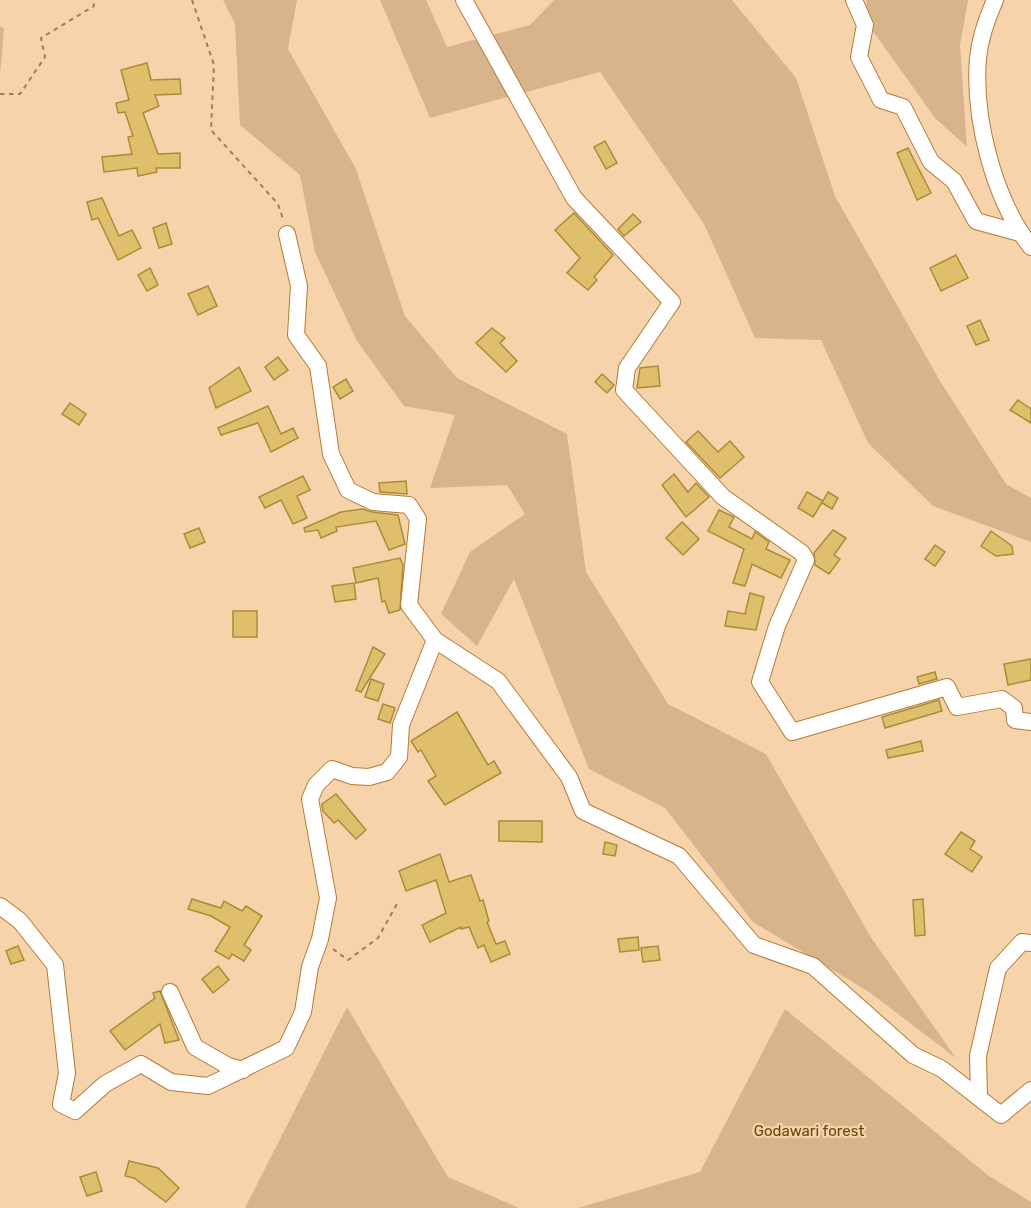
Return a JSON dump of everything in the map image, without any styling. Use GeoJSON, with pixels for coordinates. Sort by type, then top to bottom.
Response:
{"type":"FeatureCollection","features":[{"type":"Feature","properties":{"kind":"street"},"geometry":{"type":"LineString","coordinates":[[464,0],[574,198],[672,302],[627,368],[624,390],[723,497],[802,553],[806,561],[777,626],[760,682],[792,732],[947,687],[957,707],[1002,699],[1014,708],[1015,720],[1031,722]]}},
{"type":"Feature","properties":{"kind":"street"},"geometry":{"type":"LineString","coordinates":[[854,0],[865,25],[859,57],[881,100],[903,106],[931,162],[954,181],[976,221],[1020,233]]}},
{"type":"Feature","properties":{"kind":"street"},"geometry":{"type":"LineString","coordinates":[[995,0],[985,24],[978,57],[978,92],[988,155],[1007,210],[1031,247]]}},
{"type":"Feature","properties":{"kind":"street"},"geometry":{"type":"LineString","coordinates":[[287,234],[299,286],[296,335],[318,366],[331,454],[348,490],[373,502],[409,505],[418,519],[409,605],[435,640],[498,681],[569,777],[583,811],[679,856],[754,945],[813,966],[913,1055],[942,1069],[1001,1115],[1031,1090]]}},
{"type":"Feature","properties":{"kind":"street"},"geometry":{"type":"LineString","coordinates":[[0,906],[20,921],[55,965],[67,1073],[61,1104],[75,1112],[105,1084],[141,1064],[171,1082],[208,1086],[286,1048],[303,1012],[310,967],[320,939],[328,898],[310,800],[316,784],[332,769],[352,776],[369,777],[387,772],[399,757],[401,725],[435,640]]}},
{"type":"Feature","properties":{"kind":"street"},"geometry":{"type":"LineString","coordinates":[[979,1097],[978,1056],[998,968],[1022,942],[1031,943]]}},
{"type":"Feature","properties":{"kind":"street"},"geometry":{"type":"LineString","coordinates":[[170,992],[195,1047],[228,1066],[243,1070]]}},
{"type":"Feature","properties":{"kind":"path"},"geometry":{"type":"LineString","coordinates":[[0,94],[20,93],[45,57],[41,38],[94,6],[93,0]]}},
{"type":"Feature","properties":{"kind":"path"},"geometry":{"type":"LineString","coordinates":[[192,0],[214,65],[211,130],[278,204],[287,234]]}},
{"type":"Feature","properties":{"kind":"path"},"geometry":{"type":"LineString","coordinates":[[320,939],[348,960],[378,938],[398,902]]}},
{"type":"Feature","properties":{"kind":"green space"},"geometry":{"type":"Polygon","coordinates":[[[223,0],[297,0],[288,49],[356,169],[405,316],[457,378],[567,434],[586,572],[668,704],[766,754],[870,936],[956,1058],[869,992],[753,922],[665,808],[589,769],[514,579],[477,646],[441,614],[470,552],[525,514],[507,485],[430,488],[455,415],[404,406],[357,341],[315,252],[300,175],[240,125],[235,24],[223,0]]]}},
{"type":"Feature","properties":{"kind":"green space"},"geometry":{"type":"Polygon","coordinates":[[[380,0],[426,0],[447,47],[530,25],[554,0],[732,0],[796,78],[835,196],[940,381],[1006,484],[1031,498],[1031,542],[933,506],[868,443],[821,340],[755,338],[704,224],[600,72],[430,118],[380,0]]]}},
{"type":"Feature","properties":{"kind":"green space"},"geometry":{"type":"Polygon","coordinates":[[[866,0],[968,0],[960,45],[967,147],[935,118],[870,27],[866,0]]]}},
{"type":"Feature","properties":{"kind":"green space"},"geometry":{"type":"Polygon","coordinates":[[[0,26],[4,29],[0,75],[0,26]]]}},
{"type":"Feature","properties":{"kind":"green space"},"geometry":{"type":"Polygon","coordinates":[[[347,1007],[448,1177],[519,1208],[245,1208],[347,1007]]]}},
{"type":"Feature","properties":{"kind":"green space","name":"Godawari forest"},"geometry":{"type":"Polygon","coordinates":[[[785,1009],[989,1176],[1031,1202],[1031,1208],[578,1208],[700,1172],[785,1009]]]}},
{"type":"Feature","properties":{"kind":"building"},"geometry":{"type":"Polygon","coordinates":[[[147,63],[151,80],[180,79],[181,94],[155,95],[159,106],[143,113],[158,154],[180,153],[180,168],[156,168],[157,172],[138,176],[137,168],[104,172],[102,157],[132,154],[128,137],[133,136],[125,112],[118,113],[116,103],[129,100],[121,70],[147,63]]]}},
{"type":"Feature","properties":{"kind":"building"},"geometry":{"type":"Polygon","coordinates":[[[605,141],[617,163],[606,169],[594,147],[605,141]]]}},
{"type":"Feature","properties":{"kind":"building"},"geometry":{"type":"Polygon","coordinates":[[[908,148],[931,193],[917,200],[897,153],[908,148]]]}},
{"type":"Feature","properties":{"kind":"building"},"geometry":{"type":"Polygon","coordinates":[[[102,198],[119,236],[132,230],[141,248],[118,260],[98,218],[92,220],[87,202],[102,198]]]}},
{"type":"Feature","properties":{"kind":"building"},"geometry":{"type":"Polygon","coordinates":[[[574,213],[613,255],[594,277],[597,280],[588,290],[567,273],[580,258],[555,230],[574,213]]]}},
{"type":"Feature","properties":{"kind":"building"},"geometry":{"type":"Polygon","coordinates":[[[633,214],[641,222],[624,236],[618,229],[633,214]]]}},
{"type":"Feature","properties":{"kind":"building"},"geometry":{"type":"Polygon","coordinates":[[[166,223],[172,244],[159,248],[153,228],[166,223]]]}},
{"type":"Feature","properties":{"kind":"building"},"geometry":{"type":"Polygon","coordinates":[[[956,255],[968,278],[941,291],[930,268],[956,255]]]}},
{"type":"Feature","properties":{"kind":"building"},"geometry":{"type":"Polygon","coordinates":[[[150,268],[158,285],[147,291],[138,275],[150,268]]]}},
{"type":"Feature","properties":{"kind":"building"},"geometry":{"type":"Polygon","coordinates":[[[208,286],[217,306],[198,315],[188,294],[208,286]]]}},
{"type":"Feature","properties":{"kind":"building"},"geometry":{"type":"Polygon","coordinates":[[[980,320],[989,340],[976,345],[967,326],[980,320]]]}},
{"type":"Feature","properties":{"kind":"building"},"geometry":{"type":"Polygon","coordinates":[[[492,328],[505,338],[500,343],[517,361],[506,372],[476,343],[492,328]]]}},
{"type":"Feature","properties":{"kind":"building"},"geometry":{"type":"Polygon","coordinates":[[[278,357],[288,370],[274,380],[265,367],[278,357]]]}},
{"type":"Feature","properties":{"kind":"building"},"geometry":{"type":"Polygon","coordinates":[[[658,366],[660,386],[637,388],[640,368],[658,366]]]}},
{"type":"Feature","properties":{"kind":"building"},"geometry":{"type":"Polygon","coordinates":[[[239,367],[251,391],[216,408],[209,388],[239,367]]]}},
{"type":"Feature","properties":{"kind":"building"},"geometry":{"type":"Polygon","coordinates":[[[602,374],[614,385],[607,393],[595,382],[602,374]]]}},
{"type":"Feature","properties":{"kind":"building"},"geometry":{"type":"Polygon","coordinates":[[[346,379],[353,391],[340,399],[333,387],[346,379]]]}},
{"type":"Feature","properties":{"kind":"building"},"geometry":{"type":"Polygon","coordinates":[[[1018,400],[1031,409],[1031,423],[1010,410],[1018,400]]]}},
{"type":"Feature","properties":{"kind":"building"},"geometry":{"type":"Polygon","coordinates":[[[70,403],[86,414],[79,425],[62,414],[70,403]]]}},
{"type":"Feature","properties":{"kind":"building"},"geometry":{"type":"Polygon","coordinates":[[[268,406],[281,434],[293,428],[298,438],[271,452],[258,423],[221,435],[218,428],[268,406]]]}},
{"type":"Feature","properties":{"kind":"building"},"geometry":{"type":"Polygon","coordinates":[[[698,431],[718,452],[730,441],[744,457],[720,478],[686,442],[698,431]]]}},
{"type":"Feature","properties":{"kind":"building"},"geometry":{"type":"Polygon","coordinates":[[[674,474],[688,492],[696,483],[709,497],[686,517],[662,485],[674,474]]]}},
{"type":"Feature","properties":{"kind":"building"},"geometry":{"type":"Polygon","coordinates":[[[303,476],[310,490],[297,496],[307,518],[293,524],[281,500],[265,508],[259,497],[303,476]]]}},
{"type":"Feature","properties":{"kind":"building"},"geometry":{"type":"Polygon","coordinates":[[[406,481],[407,494],[380,492],[379,483],[406,481]]]}},
{"type":"Feature","properties":{"kind":"building"},"geometry":{"type":"Polygon","coordinates":[[[807,492],[823,501],[813,517],[798,508],[807,492]]]}},
{"type":"Feature","properties":{"kind":"building"},"geometry":{"type":"Polygon","coordinates":[[[828,492],[838,498],[832,509],[822,503],[828,492]]]}},
{"type":"Feature","properties":{"kind":"building"},"geometry":{"type":"Polygon","coordinates":[[[362,509],[398,515],[405,544],[389,550],[376,521],[336,527],[337,531],[321,538],[318,530],[305,532],[304,528],[341,512],[362,509]]]}},
{"type":"Feature","properties":{"kind":"building"},"geometry":{"type":"Polygon","coordinates":[[[719,510],[734,517],[729,527],[752,539],[755,532],[769,542],[766,549],[790,560],[781,578],[752,564],[745,586],[733,583],[744,549],[708,531],[719,510]]]}},
{"type":"Feature","properties":{"kind":"building"},"geometry":{"type":"Polygon","coordinates":[[[682,522],[699,539],[683,555],[666,538],[682,522]]]}},
{"type":"Feature","properties":{"kind":"building"},"geometry":{"type":"Polygon","coordinates":[[[199,528],[205,542],[190,548],[184,534],[199,528]]]}},
{"type":"Feature","properties":{"kind":"building"},"geometry":{"type":"Polygon","coordinates":[[[833,530],[846,538],[834,555],[840,559],[829,574],[815,565],[814,553],[833,530]]]}},
{"type":"Feature","properties":{"kind":"building"},"geometry":{"type":"Polygon","coordinates":[[[991,531],[1012,546],[1013,554],[996,556],[981,546],[991,531]]]}},
{"type":"Feature","properties":{"kind":"building"},"geometry":{"type":"Polygon","coordinates":[[[935,545],[945,552],[935,566],[925,559],[935,545]]]}},
{"type":"Feature","properties":{"kind":"building"},"geometry":{"type":"Polygon","coordinates":[[[400,558],[403,565],[400,610],[389,613],[385,601],[382,602],[378,578],[356,583],[353,568],[400,558]]]}},
{"type":"Feature","properties":{"kind":"building"},"geometry":{"type":"Polygon","coordinates":[[[354,583],[356,599],[335,602],[332,586],[354,583]]]}},
{"type":"Feature","properties":{"kind":"building"},"geometry":{"type":"Polygon","coordinates":[[[750,593],[764,597],[756,630],[725,626],[728,611],[745,614],[750,593]]]}},
{"type":"Feature","properties":{"kind":"building"},"geometry":{"type":"Polygon","coordinates":[[[233,611],[257,611],[257,637],[233,637],[233,611]]]}},
{"type":"Feature","properties":{"kind":"building"},"geometry":{"type":"Polygon","coordinates":[[[373,647],[385,654],[361,692],[356,690],[373,647]]]}},
{"type":"Feature","properties":{"kind":"building"},"geometry":{"type":"Polygon","coordinates":[[[1031,659],[1031,680],[1008,685],[1004,664],[1031,659]]]}},
{"type":"Feature","properties":{"kind":"building"},"geometry":{"type":"Polygon","coordinates":[[[935,672],[937,679],[919,684],[917,677],[935,672]]]}},
{"type":"Feature","properties":{"kind":"building"},"geometry":{"type":"Polygon","coordinates":[[[371,679],[384,684],[378,701],[365,697],[371,679]]]}},
{"type":"Feature","properties":{"kind":"building"},"geometry":{"type":"Polygon","coordinates":[[[939,700],[942,711],[885,728],[882,717],[939,700]]]}},
{"type":"Feature","properties":{"kind":"building"},"geometry":{"type":"Polygon","coordinates":[[[383,704],[395,708],[390,723],[378,719],[383,704]]]}},
{"type":"Feature","properties":{"kind":"building"},"geometry":{"type":"Polygon","coordinates":[[[457,712],[488,765],[494,761],[501,773],[445,805],[428,781],[436,776],[421,750],[418,752],[411,741],[457,712]]]}},
{"type":"Feature","properties":{"kind":"building"},"geometry":{"type":"Polygon","coordinates":[[[921,741],[923,751],[888,758],[886,750],[921,741]]]}},
{"type":"Feature","properties":{"kind":"building"},"geometry":{"type":"Polygon","coordinates":[[[336,794],[366,830],[356,839],[338,820],[334,823],[323,811],[322,804],[336,794]]]}},
{"type":"Feature","properties":{"kind":"building"},"geometry":{"type":"Polygon","coordinates":[[[499,821],[542,821],[542,842],[499,841],[499,821]]]}},
{"type":"Feature","properties":{"kind":"building"},"geometry":{"type":"Polygon","coordinates":[[[961,832],[975,841],[970,849],[982,857],[972,872],[945,854],[961,832]]]}},
{"type":"Feature","properties":{"kind":"building"},"geometry":{"type":"Polygon","coordinates":[[[605,842],[617,845],[615,856],[603,854],[605,842]]]}},
{"type":"Feature","properties":{"kind":"building"},"geometry":{"type":"Polygon","coordinates":[[[440,854],[449,882],[471,875],[480,901],[483,900],[489,921],[487,922],[496,944],[505,941],[510,954],[491,962],[484,945],[478,948],[469,927],[461,929],[461,927],[430,942],[422,925],[446,913],[436,880],[406,891],[399,871],[440,854]]]}},
{"type":"Feature","properties":{"kind":"building"},"geometry":{"type":"Polygon","coordinates":[[[192,899],[221,908],[224,901],[242,911],[246,906],[262,916],[244,945],[251,950],[244,961],[232,954],[229,959],[215,951],[230,927],[211,916],[188,909],[192,899]]]}},
{"type":"Feature","properties":{"kind":"building"},"geometry":{"type":"Polygon","coordinates":[[[923,899],[925,935],[915,936],[913,900],[923,899]]]}},
{"type":"Feature","properties":{"kind":"building"},"geometry":{"type":"Polygon","coordinates":[[[638,937],[639,950],[620,952],[618,939],[638,937]]]}},
{"type":"Feature","properties":{"kind":"building"},"geometry":{"type":"Polygon","coordinates":[[[18,946],[24,960],[11,964],[6,951],[18,946]]]}},
{"type":"Feature","properties":{"kind":"building"},"geometry":{"type":"Polygon","coordinates":[[[658,946],[660,960],[643,962],[641,948],[658,946]]]}},
{"type":"Feature","properties":{"kind":"building"},"geometry":{"type":"Polygon","coordinates":[[[218,966],[229,980],[213,993],[202,979],[218,966]]]}},
{"type":"Feature","properties":{"kind":"building"},"geometry":{"type":"Polygon","coordinates":[[[160,991],[179,1040],[165,1043],[160,1024],[125,1050],[110,1031],[155,998],[153,993],[160,991]]]}},
{"type":"Feature","properties":{"kind":"building"},"geometry":{"type":"Polygon","coordinates":[[[129,1161],[158,1168],[179,1188],[166,1202],[134,1178],[125,1176],[129,1161]]]}},
{"type":"Feature","properties":{"kind":"building"},"geometry":{"type":"Polygon","coordinates":[[[96,1172],[102,1191],[87,1196],[80,1177],[96,1172]]]}}]}
